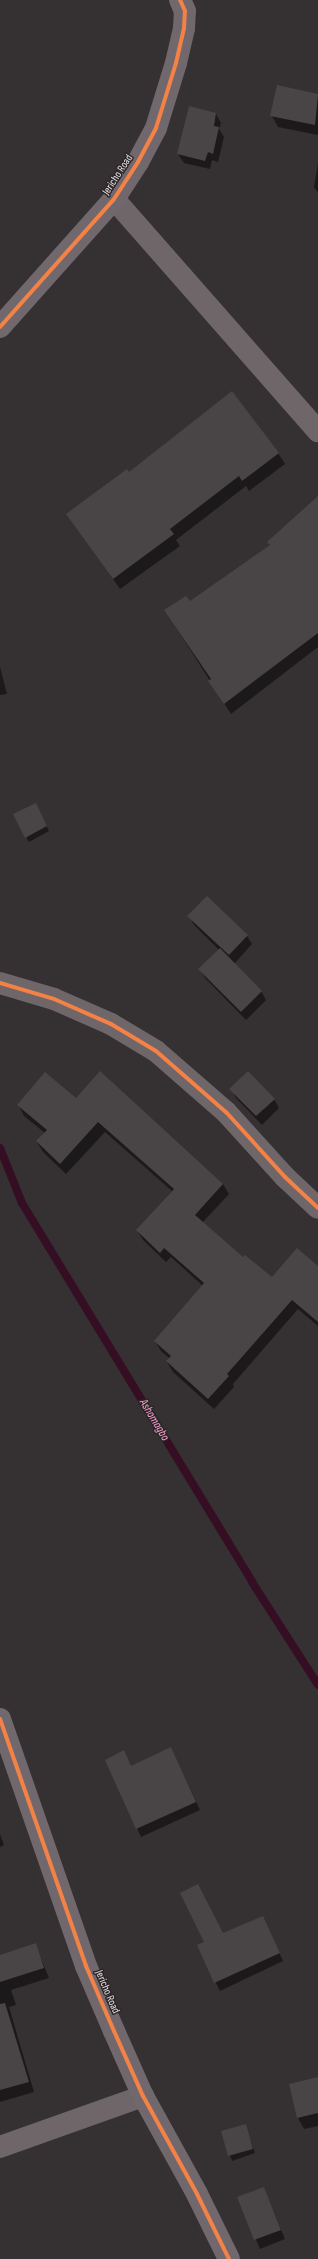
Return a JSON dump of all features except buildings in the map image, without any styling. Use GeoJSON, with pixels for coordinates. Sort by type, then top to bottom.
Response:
{"type":"FeatureCollection","features":[{"type":"Feature","properties":{"kind":"street","name":"Jericho Road"},"geometry":{"type":"LineString","coordinates":[[0,327],[114,199],[156,128],[168,96],[184,28],[184,11],[180,0]]}},
{"type":"Feature","properties":{"kind":"street"},"geometry":{"type":"LineString","coordinates":[[114,199],[318,431]]}},
{"type":"Feature","properties":{"kind":"street"},"geometry":{"type":"LineString","coordinates":[[0,983],[66,1004],[111,1024],[156,1051],[226,1112],[261,1151],[318,1208]]}},
{"type":"Feature","properties":{"kind":"street","name":"Jericho Road"},"geometry":{"type":"LineString","coordinates":[[0,1719],[86,1966],[143,2096],[197,2194],[229,2259]]}},
{"type":"Feature","properties":{"kind":"street"},"geometry":{"type":"LineString","coordinates":[[0,2147],[143,2096]]}},
{"type":"Feature","properties":{"kind":"waterway","name":"Ashomagbo"},"geometry":{"type":"LineString","coordinates":[[0,1148],[22,1203],[252,1582],[318,1685]]}},
{"type":"Feature","properties":{"kind":"cycle path"},"geometry":{"type":"LineString","coordinates":[[0,327],[114,199],[138,162],[156,128],[176,63],[184,28],[185,11],[180,0]]}},
{"type":"Feature","properties":{"kind":"cycle path"},"geometry":{"type":"LineString","coordinates":[[0,983],[54,999],[111,1024],[156,1051],[226,1112],[285,1177],[318,1208]]}},
{"type":"Feature","properties":{"kind":"cycle path"},"geometry":{"type":"LineString","coordinates":[[0,1719],[86,1966],[143,2096],[197,2194],[229,2259]]}}]}
